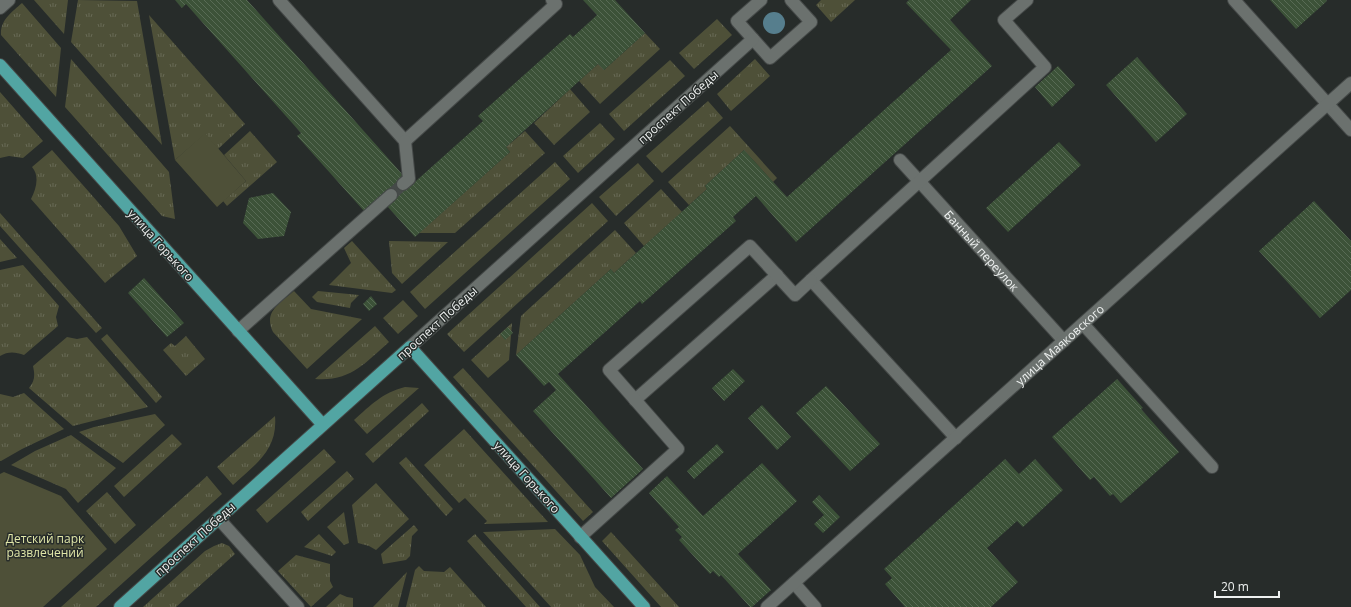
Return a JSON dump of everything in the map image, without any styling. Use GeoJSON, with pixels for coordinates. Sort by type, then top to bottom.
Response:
{"type":"FeatureCollection","features":[{"type":"Feature","properties":{"kind":"main road","name":"улица Горького"},"geometry":{"type":"LineString","coordinates":[[0,65],[323,425]]}},
{"type":"Feature","properties":{"kind":"main road","name":"проспект Победы"},"geometry":{"type":"LineString","coordinates":[[120,607],[410,347]]}},
{"type":"Feature","properties":{"kind":"main road","name":"улица Горького"},"geometry":{"type":"LineString","coordinates":[[410,347],[644,607]]}},
{"type":"Feature","properties":{"kind":"street"},"geometry":{"type":"LineString","coordinates":[[0,8],[9,0]]}},
{"type":"Feature","properties":{"kind":"street"},"geometry":{"type":"LineString","coordinates":[[279,0],[405,141],[409,179],[403,184]]}},
{"type":"Feature","properties":{"kind":"street"},"geometry":{"type":"LineString","coordinates":[[405,141],[556,4],[552,0]]}},
{"type":"Feature","properties":{"kind":"street"},"geometry":{"type":"LineString","coordinates":[[760,0],[737,21],[770,58],[811,22],[794,1]]}},
{"type":"Feature","properties":{"kind":"street"},"geometry":{"type":"LineString","coordinates":[[580,537],[678,449],[609,370],[750,246],[795,295],[1045,67],[1004,20],[1027,0]]}},
{"type":"Feature","properties":{"kind":"street"},"geometry":{"type":"LineString","coordinates":[[1234,0],[1351,130]]}},
{"type":"Feature","properties":{"kind":"street","name":"проспект Победы"},"geometry":{"type":"LineString","coordinates":[[410,347],[753,39]]}},
{"type":"Feature","properties":{"kind":"street","name":"улица Маяковского"},"geometry":{"type":"LineString","coordinates":[[768,607],[1351,83]]}},
{"type":"Feature","properties":{"kind":"street","name":"Банный переулок"},"geometry":{"type":"LineString","coordinates":[[900,160],[1064,341]]}},
{"type":"Feature","properties":{"kind":"street"},"geometry":{"type":"LineString","coordinates":[[238,330],[391,195]]}},
{"type":"Feature","properties":{"kind":"street"},"geometry":{"type":"LineString","coordinates":[[635,400],[777,275]]}},
{"type":"Feature","properties":{"kind":"street"},"geometry":{"type":"LineString","coordinates":[[811,280],[956,438]]}},
{"type":"Feature","properties":{"kind":"street"},"geometry":{"type":"LineString","coordinates":[[1082,324],[1212,468]]}},
{"type":"Feature","properties":{"kind":"street"},"geometry":{"type":"LineString","coordinates":[[218,518],[298,607]]}},
{"type":"Feature","properties":{"kind":"street"},"geometry":{"type":"LineString","coordinates":[[794,583],[815,607]]}},
{"type":"Feature","properties":{"kind":"green space"},"geometry":{"type":"Polygon","coordinates":[[[34,0],[68,0],[64,34],[34,0]]]}},
{"type":"Feature","properties":{"kind":"green space"},"geometry":{"type":"Polygon","coordinates":[[[78,0],[137,1],[162,145],[71,42],[78,0]]]}},
{"type":"Feature","properties":{"kind":"green space"},"geometry":{"type":"Polygon","coordinates":[[[821,0],[855,0],[831,22],[816,5],[821,0]]]}},
{"type":"Feature","properties":{"kind":"green space"},"geometry":{"type":"Polygon","coordinates":[[[22,3],[61,48],[56,97],[1,35],[2,25],[11,13],[22,3]]]}},
{"type":"Feature","properties":{"kind":"green space"},"geometry":{"type":"Polygon","coordinates":[[[149,15],[245,124],[218,149],[205,134],[175,160],[149,15]]]}},
{"type":"Feature","properties":{"kind":"green space"},"geometry":{"type":"Polygon","coordinates":[[[717,19],[732,35],[694,69],[679,53],[717,19]]]}},
{"type":"Feature","properties":{"kind":"green space"},"geometry":{"type":"Polygon","coordinates":[[[645,33],[660,49],[600,104],[579,81],[598,64],[604,70],[645,33]]]}},
{"type":"Feature","properties":{"kind":"green space"},"geometry":{"type":"Polygon","coordinates":[[[71,59],[169,172],[175,219],[162,216],[65,107],[71,59]]]}},
{"type":"Feature","properties":{"kind":"green space"},"geometry":{"type":"Polygon","coordinates":[[[755,59],[770,76],[731,111],[717,94],[755,59]]]}},
{"type":"Feature","properties":{"kind":"green space"},"geometry":{"type":"Polygon","coordinates":[[[670,60],[685,76],[624,131],[609,114],[670,60]]]}},
{"type":"Feature","properties":{"kind":"green space"},"geometry":{"type":"Polygon","coordinates":[[[570,89],[590,112],[554,145],[534,123],[570,89]]]}},
{"type":"Feature","properties":{"kind":"green space"},"geometry":{"type":"Polygon","coordinates":[[[0,92],[43,141],[23,158],[9,156],[0,158],[0,92]]]}},
{"type":"Feature","properties":{"kind":"green space"},"geometry":{"type":"Polygon","coordinates":[[[708,101],[723,118],[662,173],[646,156],[708,101]]]}},
{"type":"Feature","properties":{"kind":"green space"},"geometry":{"type":"Polygon","coordinates":[[[600,123],[615,139],[578,173],[563,156],[600,123]]]}},
{"type":"Feature","properties":{"kind":"green space"},"geometry":{"type":"Polygon","coordinates":[[[730,126],[777,178],[773,182],[744,150],[705,186],[707,189],[689,205],[668,182],[730,126]]]}},
{"type":"Feature","properties":{"kind":"green space"},"geometry":{"type":"Polygon","coordinates":[[[250,131],[277,162],[227,206],[223,201],[246,181],[224,155],[250,131]]]}},
{"type":"Feature","properties":{"kind":"green space"},"geometry":{"type":"Polygon","coordinates":[[[525,131],[545,153],[455,233],[419,233],[510,152],[506,147],[525,131]]]}},
{"type":"Feature","properties":{"kind":"green space"},"geometry":{"type":"Polygon","coordinates":[[[205,133],[246,181],[217,207],[175,160],[205,133]]]}},
{"type":"Feature","properties":{"kind":"green space"},"geometry":{"type":"Polygon","coordinates":[[[52,150],[119,226],[137,256],[105,283],[31,199],[36,187],[37,178],[32,167],[52,150]]]}},
{"type":"Feature","properties":{"kind":"green space"},"geometry":{"type":"Polygon","coordinates":[[[555,162],[570,179],[425,309],[410,292],[555,162]]]}},
{"type":"Feature","properties":{"kind":"green space"},"geometry":{"type":"Polygon","coordinates":[[[638,163],[654,181],[616,216],[599,197],[638,163]]]}},
{"type":"Feature","properties":{"kind":"green space"},"geometry":{"type":"Polygon","coordinates":[[[661,189],[682,212],[644,246],[624,223],[661,189]]]}},
{"type":"Feature","properties":{"kind":"green space"},"geometry":{"type":"Polygon","coordinates":[[[592,203],[608,221],[464,352],[447,334],[592,203]]]}},
{"type":"Feature","properties":{"kind":"green space"},"geometry":{"type":"Polygon","coordinates":[[[0,213],[102,328],[96,333],[0,226],[0,213]]]}},
{"type":"Feature","properties":{"kind":"green space"},"geometry":{"type":"Polygon","coordinates":[[[615,230],[636,253],[614,273],[611,269],[516,355],[521,316],[615,230]]]}},
{"type":"Feature","properties":{"kind":"green space"},"geometry":{"type":"Polygon","coordinates":[[[0,239],[17,258],[0,262],[0,239]]]}},
{"type":"Feature","properties":{"kind":"green space"},"geometry":{"type":"Polygon","coordinates":[[[352,241],[396,290],[392,293],[329,285],[351,263],[344,248],[352,241]]]}},
{"type":"Feature","properties":{"kind":"green space"},"geometry":{"type":"Polygon","coordinates":[[[389,241],[448,242],[402,284],[392,273],[389,241]]]}},
{"type":"Feature","properties":{"kind":"green space"},"geometry":{"type":"Polygon","coordinates":[[[23,265],[59,306],[56,317],[58,326],[24,355],[12,352],[0,356],[0,270],[23,265]]]}},
{"type":"Feature","properties":{"kind":"green space"},"geometry":{"type":"Polygon","coordinates":[[[294,291],[311,309],[362,319],[307,369],[273,332],[270,325],[270,319],[274,308],[294,291]]]}},
{"type":"Feature","properties":{"kind":"green space"},"geometry":{"type":"Polygon","coordinates":[[[318,291],[359,295],[351,303],[350,308],[317,302],[312,297],[318,291]]]}},
{"type":"Feature","properties":{"kind":"green space"},"geometry":{"type":"Polygon","coordinates":[[[403,300],[418,316],[398,334],[383,318],[403,300]]]}},
{"type":"Feature","properties":{"kind":"green space"},"geometry":{"type":"Polygon","coordinates":[[[512,323],[509,360],[488,378],[471,360],[512,323]]]}},
{"type":"Feature","properties":{"kind":"green space"},"geometry":{"type":"Polygon","coordinates":[[[375,326],[389,342],[356,370],[338,377],[315,379],[375,326]]]}},
{"type":"Feature","properties":{"kind":"green space"},"geometry":{"type":"Polygon","coordinates":[[[107,334],[162,397],[156,403],[101,339],[107,334]]]}},
{"type":"Feature","properties":{"kind":"green space"},"geometry":{"type":"Polygon","coordinates":[[[186,336],[205,359],[186,376],[163,350],[171,343],[175,346],[186,336]]]}},
{"type":"Feature","properties":{"kind":"green space"},"geometry":{"type":"Polygon","coordinates":[[[67,337],[77,339],[87,337],[148,407],[73,426],[29,388],[34,378],[33,366],[67,337]]]}},
{"type":"Feature","properties":{"kind":"green space"},"geometry":{"type":"Polygon","coordinates":[[[463,368],[593,512],[583,521],[453,377],[463,368]]]}},
{"type":"Feature","properties":{"kind":"green space"},"geometry":{"type":"Polygon","coordinates":[[[405,387],[419,388],[367,434],[354,420],[383,396],[405,387]]]}},
{"type":"Feature","properties":{"kind":"green space"},"geometry":{"type":"Polygon","coordinates":[[[24,393],[64,429],[0,461],[0,394],[13,397],[24,393]]]}},
{"type":"Feature","properties":{"kind":"green space"},"geometry":{"type":"Polygon","coordinates":[[[422,403],[429,411],[373,463],[365,454],[422,403]]]}},
{"type":"Feature","properties":{"kind":"green space"},"geometry":{"type":"Polygon","coordinates":[[[155,414],[165,425],[123,463],[79,432],[94,427],[155,414]]]}},
{"type":"Feature","properties":{"kind":"green space"},"geometry":{"type":"Polygon","coordinates":[[[275,416],[275,428],[269,447],[257,463],[233,485],[217,467],[275,416]]]}},
{"type":"Feature","properties":{"kind":"green space"},"geometry":{"type":"Polygon","coordinates":[[[464,429],[548,522],[484,524],[487,521],[465,498],[459,503],[424,465],[464,429]]]}},
{"type":"Feature","properties":{"kind":"green space"},"geometry":{"type":"Polygon","coordinates":[[[172,434],[182,444],[124,497],[114,486],[172,434]]]}},
{"type":"Feature","properties":{"kind":"green space"},"geometry":{"type":"Polygon","coordinates":[[[71,435],[116,468],[78,503],[66,489],[11,465],[35,451],[71,435]]]}},
{"type":"Feature","properties":{"kind":"green space"},"geometry":{"type":"Polygon","coordinates":[[[324,449],[336,462],[267,523],[256,510],[324,449]]]}},
{"type":"Feature","properties":{"kind":"green space"},"geometry":{"type":"Polygon","coordinates":[[[406,457],[453,509],[446,516],[399,463],[406,457]]]}},
{"type":"Feature","properties":{"kind":"green space"},"geometry":{"type":"Polygon","coordinates":[[[347,471],[354,479],[308,521],[301,512],[347,471]]]}},
{"type":"Feature","properties":{"kind":"green space","name":"Детский парк развлечений"},"geometry":{"type":"Polygon","coordinates":[[[4,472],[61,496],[107,549],[43,607],[0,607],[0,474],[4,472]]]}},
{"type":"Feature","properties":{"kind":"green space"},"geometry":{"type":"Polygon","coordinates":[[[207,476],[222,494],[96,607],[61,607],[207,476]]]}},
{"type":"Feature","properties":{"kind":"green space"},"geometry":{"type":"Polygon","coordinates":[[[376,483],[409,519],[376,550],[358,543],[352,505],[376,483]]]}},
{"type":"Feature","properties":{"kind":"green space"},"geometry":{"type":"Polygon","coordinates":[[[107,492],[136,525],[115,544],[86,511],[107,492]]]}},
{"type":"Feature","properties":{"kind":"green space"},"geometry":{"type":"Polygon","coordinates":[[[344,512],[349,543],[344,545],[327,527],[344,512]]]}},
{"type":"Feature","properties":{"kind":"green space"},"geometry":{"type":"Polygon","coordinates":[[[414,525],[418,530],[412,536],[410,556],[406,560],[383,564],[381,554],[414,525]]]}},
{"type":"Feature","properties":{"kind":"green space"},"geometry":{"type":"Polygon","coordinates":[[[555,529],[580,555],[595,587],[614,607],[551,607],[483,532],[555,529]]]}},
{"type":"Feature","properties":{"kind":"green space"},"geometry":{"type":"Polygon","coordinates":[[[611,532],[679,607],[661,607],[602,541],[611,532]]]}},
{"type":"Feature","properties":{"kind":"green space"},"geometry":{"type":"Polygon","coordinates":[[[319,534],[336,552],[332,556],[304,547],[319,534]]]}},
{"type":"Feature","properties":{"kind":"green space"},"geometry":{"type":"Polygon","coordinates":[[[475,534],[540,607],[526,607],[467,541],[475,534]]]}},
{"type":"Feature","properties":{"kind":"green space"},"geometry":{"type":"Polygon","coordinates":[[[222,543],[229,546],[235,554],[176,607],[143,607],[205,551],[222,543]]]}},
{"type":"Feature","properties":{"kind":"green space"},"geometry":{"type":"Polygon","coordinates":[[[296,555],[330,564],[330,581],[333,587],[311,607],[278,571],[296,555]]]}},
{"type":"Feature","properties":{"kind":"green space"},"geometry":{"type":"Polygon","coordinates":[[[419,566],[424,571],[444,572],[450,567],[486,607],[406,607],[415,570],[419,566]]]}},
{"type":"Feature","properties":{"kind":"green space"},"geometry":{"type":"Polygon","coordinates":[[[407,572],[398,607],[373,607],[407,572]]]}},
{"type":"Feature","properties":{"kind":"green space"},"geometry":{"type":"Polygon","coordinates":[[[340,594],[353,598],[353,607],[326,607],[340,594]]]}},
{"type":"Feature","properties":{"kind":"water"},"geometry":{"type":"Polygon","coordinates":[[[774,12],[782,15],[785,23],[782,31],[774,34],[766,31],[763,23],[766,15],[774,12]]]}},
{"type":"Feature","properties":{"kind":"building"},"geometry":{"type":"Polygon","coordinates":[[[175,0],[247,0],[403,175],[399,179],[407,189],[483,121],[478,116],[570,34],[573,37],[597,15],[583,0],[615,0],[645,33],[604,70],[598,64],[506,147],[510,152],[415,237],[387,206],[395,199],[387,190],[364,211],[297,136],[301,133],[186,4],[182,8],[175,0]]]}},
{"type":"Feature","properties":{"kind":"building"},"geometry":{"type":"Polygon","coordinates":[[[909,0],[971,0],[950,20],[992,66],[796,242],[756,196],[733,217],[736,221],[642,304],[640,301],[558,374],[643,469],[611,498],[533,411],[556,390],[549,382],[544,386],[516,355],[611,269],[614,273],[707,189],[705,186],[744,150],[787,197],[951,50],[906,3],[909,0]]]}},
{"type":"Feature","properties":{"kind":"building"},"geometry":{"type":"Polygon","coordinates":[[[1270,0],[1326,0],[1327,1],[1296,29],[1270,0]]]}},
{"type":"Feature","properties":{"kind":"building"},"geometry":{"type":"Polygon","coordinates":[[[1137,57],[1187,114],[1156,142],[1106,85],[1137,57]]]}},
{"type":"Feature","properties":{"kind":"building"},"geometry":{"type":"Polygon","coordinates":[[[1058,66],[1075,85],[1052,107],[1035,87],[1058,66]]]}},
{"type":"Feature","properties":{"kind":"building"},"geometry":{"type":"Polygon","coordinates":[[[1059,142],[1081,165],[1008,232],[986,208],[1059,142]]]}},
{"type":"Feature","properties":{"kind":"building"},"geometry":{"type":"Polygon","coordinates":[[[273,193],[291,212],[284,236],[258,239],[243,223],[249,198],[273,193]]]}},
{"type":"Feature","properties":{"kind":"building"},"geometry":{"type":"Polygon","coordinates":[[[1314,201],[1351,241],[1351,290],[1320,318],[1259,251],[1314,201]]]}},
{"type":"Feature","properties":{"kind":"building"},"geometry":{"type":"Polygon","coordinates":[[[144,278],[184,323],[167,337],[128,293],[144,278]]]}},
{"type":"Feature","properties":{"kind":"building"},"geometry":{"type":"Polygon","coordinates":[[[371,296],[377,304],[369,311],[363,304],[371,296]]]}},
{"type":"Feature","properties":{"kind":"building"},"geometry":{"type":"Polygon","coordinates":[[[508,327],[513,333],[505,340],[500,334],[508,327]]]}},
{"type":"Feature","properties":{"kind":"building"},"geometry":{"type":"Polygon","coordinates":[[[733,369],[745,381],[724,401],[712,388],[733,369]]]}},
{"type":"Feature","properties":{"kind":"building"},"geometry":{"type":"Polygon","coordinates":[[[1117,379],[1179,452],[1121,503],[1113,494],[1110,496],[1094,477],[1090,480],[1052,437],[1117,379]]]}},
{"type":"Feature","properties":{"kind":"building"},"geometry":{"type":"Polygon","coordinates":[[[826,386],[880,444],[850,471],[796,413],[826,386]]]}},
{"type":"Feature","properties":{"kind":"building"},"geometry":{"type":"Polygon","coordinates":[[[762,405],[791,437],[777,450],[748,418],[762,405]]]}},
{"type":"Feature","properties":{"kind":"building"},"geometry":{"type":"Polygon","coordinates":[[[717,444],[724,452],[694,479],[687,471],[717,444]]]}},
{"type":"Feature","properties":{"kind":"building"},"geometry":{"type":"Polygon","coordinates":[[[1005,459],[1019,474],[1035,459],[1063,490],[1023,527],[1017,521],[987,548],[1018,582],[991,607],[905,607],[885,584],[892,578],[884,569],[1005,459]]]}},
{"type":"Feature","properties":{"kind":"building"},"geometry":{"type":"Polygon","coordinates":[[[762,463],[797,501],[738,554],[771,590],[752,607],[750,607],[721,575],[719,577],[713,571],[710,574],[679,540],[682,537],[675,530],[679,527],[649,493],[667,476],[703,516],[762,463]]]}},
{"type":"Feature","properties":{"kind":"building"},"geometry":{"type":"Polygon","coordinates":[[[819,495],[840,517],[823,533],[814,524],[824,515],[812,502],[819,495]]]}},
{"type":"Feature","properties":{"kind":"tunnel"},"geometry":{"type":"LineString","coordinates":[[391,195],[403,184]]}}]}
